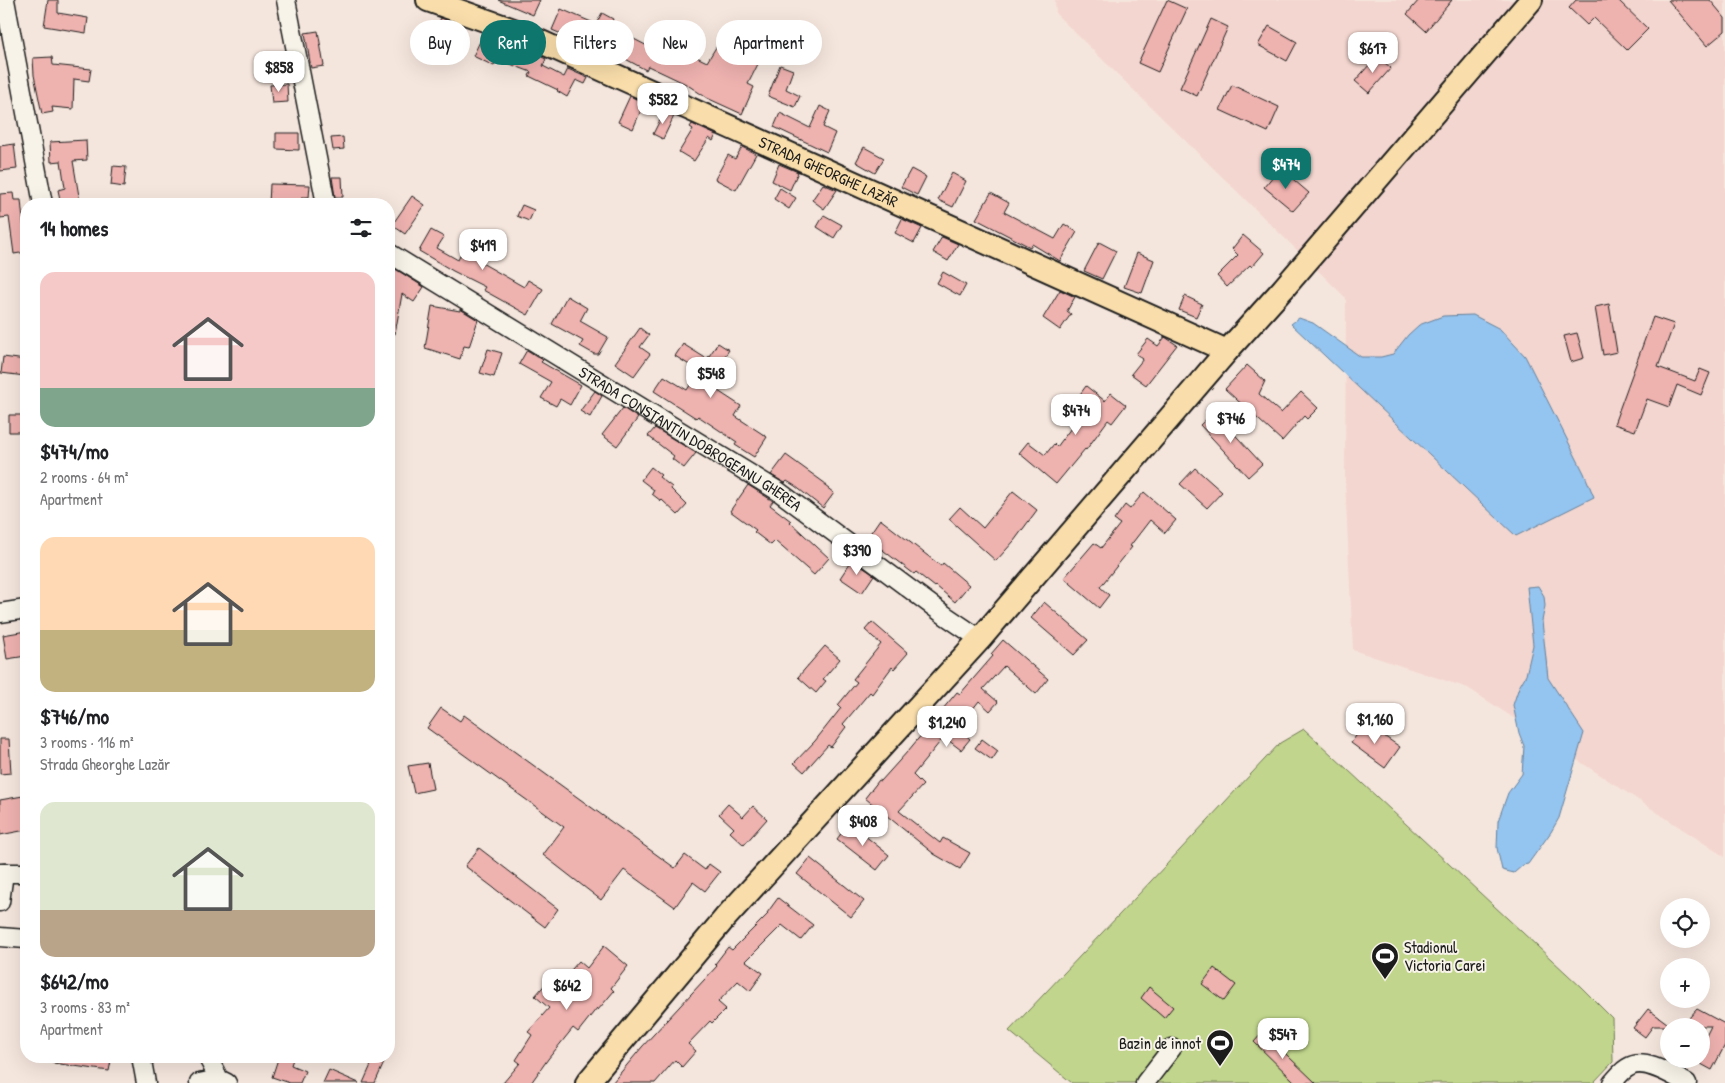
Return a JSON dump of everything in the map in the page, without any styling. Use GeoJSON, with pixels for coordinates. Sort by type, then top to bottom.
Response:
{"type":"FeatureCollection","features":[{"type":"Feature","properties":{"kind":"main road","name":"STRADA GHEORGHE LAZĂR"},"geometry":{"type":"LineString","coordinates":[[428,0],[519,32],[1227,351]]}},
{"type":"Feature","properties":{"kind":"main road"},"geometry":{"type":"LineString","coordinates":[[587,1083],[725,918],[980,639],[1532,0]]}},
{"type":"Feature","properties":{"kind":"street"},"geometry":{"type":"LineString","coordinates":[[5,0],[43,198]]}},
{"type":"Feature","properties":{"kind":"street"},"geometry":{"type":"LineString","coordinates":[[286,0],[325,198]]}},
{"type":"Feature","properties":{"kind":"street","name":"STRADA CONSTANTIN DOBROGEANU GHEREA"},"geometry":{"type":"LineString","coordinates":[[395,257],[778,491],[946,616],[980,639]]}},
{"type":"Feature","properties":{"kind":"street"},"geometry":{"type":"LineString","coordinates":[[0,613],[20,610]]}},
{"type":"Feature","properties":{"kind":"street"},"geometry":{"type":"LineString","coordinates":[[0,902],[2,873],[20,873]]}},
{"type":"Feature","properties":{"kind":"street"},"geometry":{"type":"LineString","coordinates":[[0,937],[20,939]]}},
{"type":"Feature","properties":{"kind":"street"},"geometry":{"type":"LineString","coordinates":[[1145,1083],[1172,1048]]}},
{"type":"Feature","properties":{"kind":"street"},"geometry":{"type":"LineString","coordinates":[[142,1063],[146,1083]]}},
{"type":"Feature","properties":{"kind":"street"},"geometry":{"type":"LineString","coordinates":[[199,1083],[223,1081],[211,1063]]}},
{"type":"Feature","properties":{"kind":"street"},"geometry":{"type":"LineString","coordinates":[[1612,1083],[1630,1066],[1641,1064],[1654,1066],[1687,1083]]}},
{"type":"Feature","properties":{"kind":"shaded area"},"geometry":{"type":"Polygon","coordinates":[[[1055,0],[1725,0],[1725,857],[1468,688],[1353,650],[1345,480],[1346,298],[1056,14],[1055,0]]]}},
{"type":"Feature","properties":{"kind":"green space"},"geometry":{"type":"Polygon","coordinates":[[[1304,729],[1612,1018],[1613,1062],[1593,1083],[1072,1083],[1009,1031],[1280,743],[1304,729]]]}},
{"type":"Feature","properties":{"kind":"water"},"geometry":{"type":"Polygon","coordinates":[[[1473,315],[1500,329],[1525,356],[1584,473],[1594,497],[1516,536],[1291,324],[1299,318],[1313,323],[1361,357],[1381,357],[1393,354],[1408,335],[1419,325],[1443,316],[1473,315]]]}},
{"type":"Feature","properties":{"kind":"water"},"geometry":{"type":"Polygon","coordinates":[[[1538,586],[1544,596],[1545,606],[1542,621],[1548,678],[1584,733],[1559,818],[1528,864],[1523,865],[1514,873],[1502,870],[1497,848],[1498,821],[1508,793],[1522,774],[1524,746],[1513,705],[1519,687],[1526,675],[1533,645],[1527,587],[1538,586]]]}},
{"type":"Feature","properties":{"kind":"building"},"geometry":{"type":"Polygon","coordinates":[[[48,0],[58,0],[58,13],[88,18],[86,33],[44,26],[48,0]]]}},
{"type":"Feature","properties":{"kind":"building"},"geometry":{"type":"Polygon","coordinates":[[[498,0],[540,0],[533,15],[498,0]]]}},
{"type":"Feature","properties":{"kind":"building"},"geometry":{"type":"Polygon","coordinates":[[[1167,0],[1187,9],[1158,72],[1138,63],[1167,0]]]}},
{"type":"Feature","properties":{"kind":"building"},"geometry":{"type":"Polygon","coordinates":[[[1419,0],[1452,0],[1426,31],[1407,14],[1419,0]]]}},
{"type":"Feature","properties":{"kind":"building"},"geometry":{"type":"Polygon","coordinates":[[[1576,0],[1618,0],[1648,29],[1627,50],[1594,18],[1587,25],[1569,8],[1576,0]]]}},
{"type":"Feature","properties":{"kind":"building"},"geometry":{"type":"Polygon","coordinates":[[[1668,0],[1710,0],[1725,18],[1725,31],[1707,46],[1668,0]]]}},
{"type":"Feature","properties":{"kind":"building"},"geometry":{"type":"Polygon","coordinates":[[[561,9],[587,20],[556,20],[561,9]]]}},
{"type":"Feature","properties":{"kind":"building"},"geometry":{"type":"Polygon","coordinates":[[[602,13],[613,20],[598,20],[602,13]]]}},
{"type":"Feature","properties":{"kind":"building"},"geometry":{"type":"Polygon","coordinates":[[[1211,19],[1228,27],[1197,96],[1180,88],[1211,19]]]}},
{"type":"Feature","properties":{"kind":"building"},"geometry":{"type":"Polygon","coordinates":[[[556,21],[556,32],[552,30],[556,21]]]}},
{"type":"Feature","properties":{"kind":"building"},"geometry":{"type":"Polygon","coordinates":[[[1269,26],[1297,42],[1287,61],[1258,45],[1269,26]]]}},
{"type":"Feature","properties":{"kind":"building"},"geometry":{"type":"Polygon","coordinates":[[[318,31],[324,66],[311,68],[305,33],[318,31]]]}},
{"type":"Feature","properties":{"kind":"building"},"geometry":{"type":"Polygon","coordinates":[[[634,39],[644,44],[644,65],[706,65],[706,62],[716,47],[716,65],[758,65],[748,84],[754,87],[742,114],[707,98],[686,84],[648,66],[646,70],[634,64],[634,39]]]}},
{"type":"Feature","properties":{"kind":"building"},"geometry":{"type":"Polygon","coordinates":[[[480,41],[480,59],[473,56],[480,41]]]}},
{"type":"Feature","properties":{"kind":"building"},"geometry":{"type":"Polygon","coordinates":[[[1377,56],[1391,68],[1369,93],[1355,81],[1377,56]]]}},
{"type":"Feature","properties":{"kind":"building"},"geometry":{"type":"Polygon","coordinates":[[[52,57],[53,65],[91,69],[89,81],[74,79],[73,109],[52,107],[53,112],[42,114],[34,75],[33,58],[52,57]]]}},
{"type":"Feature","properties":{"kind":"building"},"geometry":{"type":"Polygon","coordinates":[[[513,65],[543,65],[564,77],[568,69],[588,78],[585,84],[576,80],[567,97],[558,90],[529,76],[531,72],[513,65]]]}},
{"type":"Feature","properties":{"kind":"building"},"geometry":{"type":"Polygon","coordinates":[[[780,65],[793,70],[786,89],[800,96],[795,107],[768,96],[780,65]]]}},
{"type":"Feature","properties":{"kind":"building"},"geometry":{"type":"Polygon","coordinates":[[[287,84],[288,102],[272,103],[270,85],[287,84]]]}},
{"type":"Feature","properties":{"kind":"building"},"geometry":{"type":"Polygon","coordinates":[[[1232,85],[1279,107],[1268,132],[1220,110],[1232,85]]]}},
{"type":"Feature","properties":{"kind":"building"},"geometry":{"type":"Polygon","coordinates":[[[630,96],[644,103],[633,129],[618,122],[630,96]]]}},
{"type":"Feature","properties":{"kind":"building"},"geometry":{"type":"Polygon","coordinates":[[[820,106],[830,111],[823,127],[835,133],[827,152],[774,127],[780,113],[810,128],[820,106]]]}},
{"type":"Feature","properties":{"kind":"building"},"geometry":{"type":"Polygon","coordinates":[[[664,112],[674,116],[663,139],[653,134],[664,112]]]}},
{"type":"Feature","properties":{"kind":"building"},"geometry":{"type":"Polygon","coordinates":[[[692,124],[716,135],[713,141],[709,138],[694,161],[679,152],[693,129],[690,127],[692,124]]]}},
{"type":"Feature","properties":{"kind":"building"},"geometry":{"type":"Polygon","coordinates":[[[276,133],[299,133],[299,150],[276,149],[276,133]]]}},
{"type":"Feature","properties":{"kind":"building"},"geometry":{"type":"Polygon","coordinates":[[[343,137],[344,149],[333,150],[331,138],[343,137]]]}},
{"type":"Feature","properties":{"kind":"building"},"geometry":{"type":"Polygon","coordinates":[[[86,140],[87,160],[73,161],[79,198],[60,198],[58,190],[65,188],[61,161],[51,162],[50,142],[86,140]]]}},
{"type":"Feature","properties":{"kind":"building"},"geometry":{"type":"Polygon","coordinates":[[[14,144],[17,169],[0,171],[0,146],[14,144]]]}},
{"type":"Feature","properties":{"kind":"building"},"geometry":{"type":"Polygon","coordinates":[[[742,147],[756,154],[736,190],[715,179],[728,155],[735,159],[742,147]]]}},
{"type":"Feature","properties":{"kind":"building"},"geometry":{"type":"Polygon","coordinates":[[[864,147],[884,158],[875,173],[856,162],[864,147]]]}},
{"type":"Feature","properties":{"kind":"building"},"geometry":{"type":"Polygon","coordinates":[[[779,164],[798,172],[790,190],[772,181],[779,164]]]}},
{"type":"Feature","properties":{"kind":"building"},"geometry":{"type":"Polygon","coordinates":[[[113,166],[126,167],[124,187],[111,185],[113,166]]]}},
{"type":"Feature","properties":{"kind":"building"},"geometry":{"type":"Polygon","coordinates":[[[1280,168],[1309,193],[1293,211],[1264,187],[1280,168]]]}},
{"type":"Feature","properties":{"kind":"building"},"geometry":{"type":"Polygon","coordinates":[[[911,169],[926,177],[917,195],[901,187],[911,169]]]}},
{"type":"Feature","properties":{"kind":"building"},"geometry":{"type":"Polygon","coordinates":[[[952,173],[966,181],[953,207],[938,200],[952,173]]]}},
{"type":"Feature","properties":{"kind":"building"},"geometry":{"type":"Polygon","coordinates":[[[332,177],[342,177],[343,197],[335,197],[332,177]]]}},
{"type":"Feature","properties":{"kind":"building"},"geometry":{"type":"Polygon","coordinates":[[[270,184],[310,185],[309,197],[269,198],[270,184]]]}},
{"type":"Feature","properties":{"kind":"building"},"geometry":{"type":"Polygon","coordinates":[[[823,184],[837,190],[824,209],[812,200],[823,184]]]}},
{"type":"Feature","properties":{"kind":"building"},"geometry":{"type":"Polygon","coordinates":[[[780,188],[796,198],[789,209],[774,199],[780,188]]]}},
{"type":"Feature","properties":{"kind":"building"},"geometry":{"type":"Polygon","coordinates":[[[13,193],[14,200],[20,200],[20,253],[14,254],[9,217],[0,218],[0,194],[13,193]]]}},
{"type":"Feature","properties":{"kind":"building"},"geometry":{"type":"Polygon","coordinates":[[[991,193],[1009,203],[1004,212],[1055,239],[1064,224],[1077,232],[1060,261],[1032,244],[1030,247],[976,219],[991,193]]]}},
{"type":"Feature","properties":{"kind":"building"},"geometry":{"type":"Polygon","coordinates":[[[412,196],[425,205],[405,234],[395,227],[395,221],[412,196]]]}},
{"type":"Feature","properties":{"kind":"building"},"geometry":{"type":"Polygon","coordinates":[[[522,205],[534,210],[529,221],[517,216],[522,205]]]}},
{"type":"Feature","properties":{"kind":"building"},"geometry":{"type":"Polygon","coordinates":[[[824,215],[842,225],[834,238],[817,227],[824,215]]]}},
{"type":"Feature","properties":{"kind":"building"},"geometry":{"type":"Polygon","coordinates":[[[902,219],[922,228],[914,243],[895,233],[902,219]]]}},
{"type":"Feature","properties":{"kind":"building"},"geometry":{"type":"Polygon","coordinates":[[[431,230],[444,237],[437,248],[458,260],[472,231],[491,239],[480,262],[524,287],[528,280],[543,289],[528,315],[483,290],[485,287],[419,251],[431,230]]]}},
{"type":"Feature","properties":{"kind":"building"},"geometry":{"type":"Polygon","coordinates":[[[1243,235],[1264,253],[1252,267],[1250,265],[1227,287],[1217,276],[1238,255],[1232,249],[1243,235]]]}},
{"type":"Feature","properties":{"kind":"building"},"geometry":{"type":"Polygon","coordinates":[[[942,237],[958,244],[948,261],[933,252],[942,237]]]}},
{"type":"Feature","properties":{"kind":"building"},"geometry":{"type":"Polygon","coordinates":[[[1099,242],[1116,251],[1102,279],[1084,271],[1099,242]]]}},
{"type":"Feature","properties":{"kind":"building"},"geometry":{"type":"Polygon","coordinates":[[[1137,253],[1154,260],[1142,293],[1124,287],[1137,253]]]}},
{"type":"Feature","properties":{"kind":"building"},"geometry":{"type":"Polygon","coordinates":[[[395,269],[424,287],[414,302],[402,294],[395,334],[395,269]]]}},
{"type":"Feature","properties":{"kind":"building"},"geometry":{"type":"Polygon","coordinates":[[[943,272],[966,285],[960,296],[937,283],[943,272]]]}},
{"type":"Feature","properties":{"kind":"building"},"geometry":{"type":"Polygon","coordinates":[[[1060,290],[1075,297],[1067,311],[1071,314],[1060,330],[1043,318],[1060,290]]]}},
{"type":"Feature","properties":{"kind":"building"},"geometry":{"type":"Polygon","coordinates":[[[567,296],[587,308],[580,321],[608,337],[598,354],[594,354],[580,346],[583,341],[552,324],[567,296]]]}},
{"type":"Feature","properties":{"kind":"building"},"geometry":{"type":"Polygon","coordinates":[[[1185,296],[1202,304],[1196,317],[1179,310],[1185,296]]]}},
{"type":"Feature","properties":{"kind":"building"},"geometry":{"type":"Polygon","coordinates":[[[1609,304],[1617,352],[1603,355],[1595,307],[1609,304]]]}},
{"type":"Feature","properties":{"kind":"building"},"geometry":{"type":"Polygon","coordinates":[[[432,306],[460,311],[460,309],[478,320],[469,347],[464,346],[460,359],[425,348],[432,306]]]}},
{"type":"Feature","properties":{"kind":"building"},"geometry":{"type":"Polygon","coordinates":[[[1653,317],[1674,324],[1658,367],[1695,381],[1700,369],[1710,373],[1701,395],[1677,385],[1669,407],[1647,399],[1635,431],[1614,424],[1653,317]]]}},
{"type":"Feature","properties":{"kind":"building"},"geometry":{"type":"Polygon","coordinates":[[[640,328],[649,335],[640,347],[650,354],[634,376],[615,363],[640,328]]]}},
{"type":"Feature","properties":{"kind":"building"},"geometry":{"type":"Polygon","coordinates":[[[1577,333],[1584,358],[1571,362],[1564,336],[1577,333]]]}},
{"type":"Feature","properties":{"kind":"building"},"geometry":{"type":"Polygon","coordinates":[[[1165,337],[1177,345],[1146,385],[1131,374],[1143,359],[1136,354],[1148,339],[1158,346],[1165,337]]]}},
{"type":"Feature","properties":{"kind":"building"},"geometry":{"type":"Polygon","coordinates":[[[718,343],[729,350],[713,374],[721,379],[715,389],[741,406],[735,416],[767,437],[754,457],[735,445],[737,442],[698,416],[696,418],[654,391],[664,376],[687,390],[699,371],[675,356],[683,344],[707,359],[718,343]]]}},
{"type":"Feature","properties":{"kind":"building"},"geometry":{"type":"Polygon","coordinates":[[[488,349],[502,353],[494,377],[480,373],[488,349]]]}},
{"type":"Feature","properties":{"kind":"building"},"geometry":{"type":"Polygon","coordinates":[[[527,350],[543,360],[541,362],[581,385],[570,405],[560,399],[556,406],[541,398],[551,382],[519,364],[527,350]]]}},
{"type":"Feature","properties":{"kind":"building"},"geometry":{"type":"Polygon","coordinates":[[[3,357],[20,359],[20,375],[1,373],[3,357]]]}},
{"type":"Feature","properties":{"kind":"building"},"geometry":{"type":"Polygon","coordinates":[[[1247,365],[1265,381],[1259,394],[1281,413],[1301,392],[1318,408],[1307,419],[1304,416],[1282,441],[1225,389],[1247,365]]]}},
{"type":"Feature","properties":{"kind":"building"},"geometry":{"type":"Polygon","coordinates":[[[1086,386],[1105,401],[1111,393],[1126,405],[1112,423],[1108,420],[1086,450],[1056,484],[1019,453],[1028,442],[1045,455],[1054,444],[1057,447],[1088,405],[1078,397],[1086,386]]]}},
{"type":"Feature","properties":{"kind":"building"},"geometry":{"type":"Polygon","coordinates":[[[595,391],[602,396],[590,417],[580,411],[595,391]]]}},
{"type":"Feature","properties":{"kind":"building"},"geometry":{"type":"Polygon","coordinates":[[[623,408],[638,418],[617,446],[602,435],[623,408]]]}},
{"type":"Feature","properties":{"kind":"building"},"geometry":{"type":"Polygon","coordinates":[[[1214,412],[1262,464],[1248,477],[1200,425],[1214,412]]]}},
{"type":"Feature","properties":{"kind":"building"},"geometry":{"type":"Polygon","coordinates":[[[9,415],[20,415],[20,432],[9,432],[9,415]]]}},
{"type":"Feature","properties":{"kind":"building"},"geometry":{"type":"Polygon","coordinates":[[[655,428],[696,453],[684,468],[672,459],[674,456],[648,436],[655,428]]]}},
{"type":"Feature","properties":{"kind":"building"},"geometry":{"type":"Polygon","coordinates":[[[786,455],[826,484],[825,486],[834,493],[823,508],[795,486],[771,475],[786,455]]]}},
{"type":"Feature","properties":{"kind":"building"},"geometry":{"type":"Polygon","coordinates":[[[651,467],[661,475],[659,477],[672,487],[671,489],[687,505],[678,515],[662,500],[652,494],[654,490],[641,480],[651,467]]]}},
{"type":"Feature","properties":{"kind":"building"},"geometry":{"type":"Polygon","coordinates":[[[1195,468],[1222,492],[1207,508],[1180,484],[1195,468]]]}},
{"type":"Feature","properties":{"kind":"building"},"geometry":{"type":"Polygon","coordinates":[[[748,485],[773,501],[770,505],[791,521],[829,558],[814,575],[775,541],[771,545],[754,532],[756,530],[730,511],[748,485]]]}},
{"type":"Feature","properties":{"kind":"building"},"geometry":{"type":"Polygon","coordinates":[[[1013,491],[1037,510],[996,561],[949,519],[960,507],[983,528],[1013,491]]]}},
{"type":"Feature","properties":{"kind":"building"},"geometry":{"type":"Polygon","coordinates":[[[1144,492],[1176,520],[1165,533],[1150,520],[1130,546],[1132,547],[1100,587],[1109,595],[1099,608],[1064,578],[1094,543],[1101,548],[1120,524],[1114,520],[1125,505],[1130,509],[1144,492]]]}},
{"type":"Feature","properties":{"kind":"building"},"geometry":{"type":"Polygon","coordinates":[[[880,519],[941,566],[943,563],[969,585],[955,602],[936,586],[916,572],[914,574],[867,538],[880,519]]]}},
{"type":"Feature","properties":{"kind":"building"},"geometry":{"type":"Polygon","coordinates":[[[852,560],[874,575],[862,593],[840,578],[852,560]]]}},
{"type":"Feature","properties":{"kind":"building"},"geometry":{"type":"Polygon","coordinates":[[[1044,602],[1088,640],[1074,655],[1031,618],[1044,602]]]}},
{"type":"Feature","properties":{"kind":"building"},"geometry":{"type":"Polygon","coordinates":[[[872,622],[908,653],[894,669],[892,667],[872,694],[870,692],[843,724],[846,727],[831,747],[828,745],[804,772],[794,763],[815,741],[841,708],[838,705],[857,682],[853,679],[881,644],[865,630],[872,622]]]}},
{"type":"Feature","properties":{"kind":"building"},"geometry":{"type":"Polygon","coordinates":[[[20,632],[20,657],[7,659],[3,635],[20,632]]]}},
{"type":"Feature","properties":{"kind":"building"},"geometry":{"type":"Polygon","coordinates":[[[1003,640],[1048,679],[1036,694],[1004,666],[983,689],[998,702],[990,711],[979,701],[958,728],[970,739],[961,750],[944,737],[913,775],[923,785],[899,811],[940,843],[943,838],[970,853],[960,869],[934,854],[865,798],[879,780],[881,781],[908,751],[957,692],[960,694],[993,656],[991,654],[1003,640]]]}},
{"type":"Feature","properties":{"kind":"building"},"geometry":{"type":"Polygon","coordinates":[[[825,646],[840,659],[823,679],[826,681],[816,693],[798,677],[825,646]]]}},
{"type":"Feature","properties":{"kind":"building"},"geometry":{"type":"Polygon","coordinates":[[[441,708],[460,721],[464,715],[675,868],[685,855],[705,870],[709,864],[720,872],[705,891],[693,882],[675,907],[624,870],[601,900],[543,855],[564,827],[427,728],[441,708]]]}},
{"type":"Feature","properties":{"kind":"building"},"geometry":{"type":"Polygon","coordinates":[[[1365,723],[1400,747],[1385,768],[1351,743],[1365,723]]]}},
{"type":"Feature","properties":{"kind":"building"},"geometry":{"type":"Polygon","coordinates":[[[0,739],[9,739],[11,773],[0,774],[0,739]]]}},
{"type":"Feature","properties":{"kind":"building"},"geometry":{"type":"Polygon","coordinates":[[[982,739],[998,751],[992,760],[975,748],[982,739]]]}},
{"type":"Feature","properties":{"kind":"building"},"geometry":{"type":"Polygon","coordinates":[[[428,763],[433,789],[414,793],[408,766],[428,763]]]}},
{"type":"Feature","properties":{"kind":"building"},"geometry":{"type":"Polygon","coordinates":[[[20,797],[20,831],[0,835],[0,800],[20,797]]]}},
{"type":"Feature","properties":{"kind":"building"},"geometry":{"type":"Polygon","coordinates":[[[728,804],[743,817],[753,806],[767,819],[744,845],[730,832],[734,828],[719,814],[728,804]]]}},
{"type":"Feature","properties":{"kind":"building"},"geometry":{"type":"Polygon","coordinates":[[[849,823],[889,855],[877,870],[837,839],[849,823]]]}},
{"type":"Feature","properties":{"kind":"building"},"geometry":{"type":"Polygon","coordinates":[[[479,848],[558,909],[545,927],[465,866],[479,848]]]}},
{"type":"Feature","properties":{"kind":"building"},"geometry":{"type":"Polygon","coordinates":[[[810,858],[864,901],[851,917],[797,874],[810,858]]]}},
{"type":"Feature","properties":{"kind":"building"},"geometry":{"type":"Polygon","coordinates":[[[778,898],[813,925],[801,940],[782,925],[746,961],[763,973],[750,991],[738,981],[718,1002],[726,1009],[712,1023],[710,1021],[688,1044],[696,1051],[682,1067],[675,1060],[655,1083],[612,1083],[642,1047],[717,966],[715,964],[728,947],[732,950],[768,914],[778,898]]]}},
{"type":"Feature","properties":{"kind":"building"},"geometry":{"type":"Polygon","coordinates":[[[604,946],[628,966],[611,988],[614,991],[598,1010],[597,1008],[578,1032],[573,1028],[531,1083],[503,1083],[520,1063],[516,1060],[532,1035],[528,1032],[549,1008],[535,996],[549,980],[557,986],[579,961],[587,968],[604,946]]]}},
{"type":"Feature","properties":{"kind":"building"},"geometry":{"type":"Polygon","coordinates":[[[1214,968],[1236,985],[1224,1001],[1202,984],[1214,968]]]}},
{"type":"Feature","properties":{"kind":"building"},"geometry":{"type":"Polygon","coordinates":[[[1149,987],[1173,1007],[1164,1018],[1141,998],[1149,987]]]}},
{"type":"Feature","properties":{"kind":"building"},"geometry":{"type":"Polygon","coordinates":[[[1648,1009],[1660,1018],[1660,1026],[1653,1026],[1645,1037],[1633,1028],[1648,1009]]]}},
{"type":"Feature","properties":{"kind":"building"},"geometry":{"type":"Polygon","coordinates":[[[1697,1009],[1725,1024],[1725,1045],[1712,1070],[1708,1068],[1710,1068],[1710,1018],[1689,1018],[1697,1009]]]}},
{"type":"Feature","properties":{"kind":"building"},"geometry":{"type":"Polygon","coordinates":[[[1263,1032],[1316,1083],[1296,1083],[1254,1042],[1263,1032]]]}},
{"type":"Feature","properties":{"kind":"building"},"geometry":{"type":"Polygon","coordinates":[[[53,1063],[111,1063],[109,1071],[53,1063]]]}},
{"type":"Feature","properties":{"kind":"building"},"geometry":{"type":"Polygon","coordinates":[[[277,1063],[292,1063],[291,1065],[305,1071],[300,1083],[290,1083],[272,1077],[277,1063]]]}},
{"type":"Feature","properties":{"kind":"building"},"geometry":{"type":"Polygon","coordinates":[[[372,1063],[384,1063],[375,1083],[363,1083],[372,1063]]]}},
{"type":"Feature","properties":{"kind":"building"},"geometry":{"type":"Polygon","coordinates":[[[329,1070],[359,1083],[323,1083],[329,1070]]]}},
{"type":"Feature","properties":{"kind":"place","name":"Stadionul Victoria Carei"},"geometry":{"type":"Point","coordinates":[1385,980]}},
{"type":"Feature","properties":{"kind":"place","name":"Bazin de innot"},"geometry":{"type":"Point","coordinates":[1220,1067]}}]}
